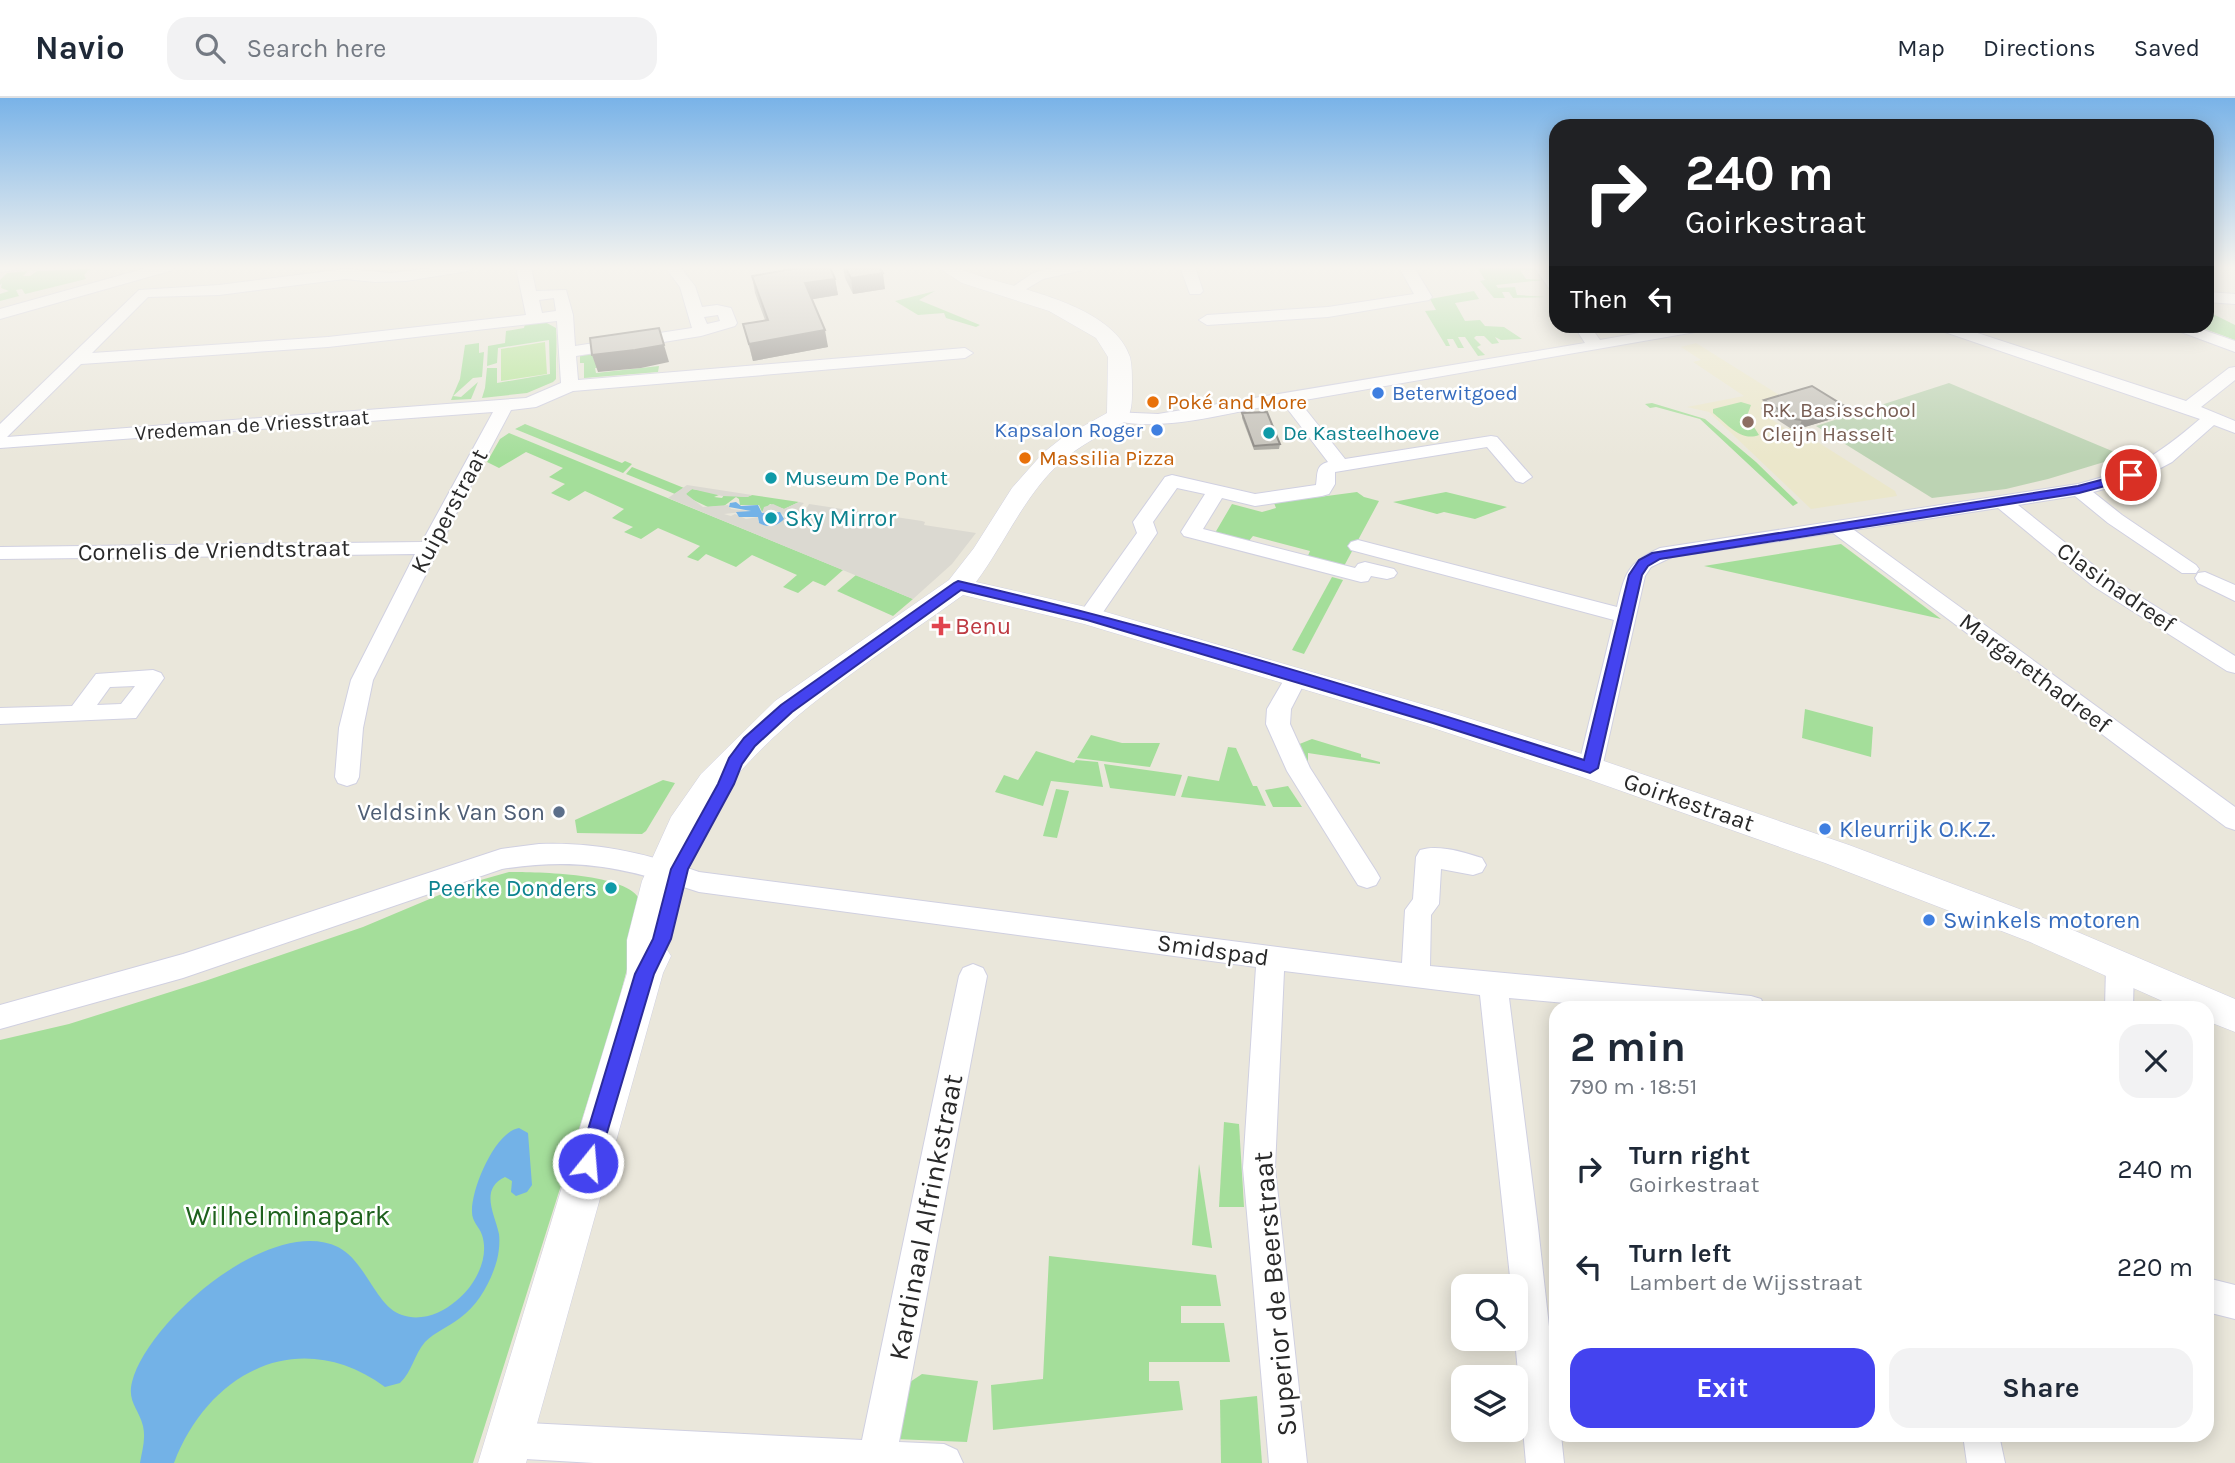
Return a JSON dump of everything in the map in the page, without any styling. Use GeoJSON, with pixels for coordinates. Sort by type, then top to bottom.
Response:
{"type":"FeatureCollection","features":[{"type":"Feature","properties":{"kind":"street"},"geometry":{"type":"LineString","coordinates":[[0,434],[105,331]]}},
{"type":"Feature","properties":{"kind":"street"},"geometry":{"type":"LineString","coordinates":[[76,359],[341,341],[428,331]]}},
{"type":"Feature","properties":{"kind":"street"},"geometry":{"type":"LineString","coordinates":[[566,331],[569,386]]}},
{"type":"Feature","properties":{"kind":"street"},"geometry":{"type":"LineString","coordinates":[[568,352],[701,331]]}},
{"type":"Feature","properties":{"kind":"street"},"geometry":{"type":"LineString","coordinates":[[1088,331],[1119,370],[1121,401],[1118,416]]}},
{"type":"Feature","properties":{"kind":"street"},"geometry":{"type":"LineString","coordinates":[[1587,333],[1596,346]]}},
{"type":"Feature","properties":{"kind":"street"},"geometry":{"type":"LineString","coordinates":[[944,1463],[877,1458],[504,1451],[645,974],[662,939],[670,873],[683,826],[698,801],[712,782],[735,762],[750,742],[786,708],[958,586],[985,552],[1021,493],[1051,458],[1070,443],[1118,416],[1158,419],[1665,333]]}},
{"type":"Feature","properties":{"kind":"street"},"geometry":{"type":"LineString","coordinates":[[1963,333],[2189,408],[2235,428]]}},
{"type":"Feature","properties":{"kind":"street"},"geometry":{"type":"LineString","coordinates":[[2198,333],[2235,347]]}},
{"type":"Feature","properties":{"kind":"street"},"geometry":{"type":"LineString","coordinates":[[505,406],[530,403],[569,386],[965,353]]}},
{"type":"Feature","properties":{"kind":"street"},"geometry":{"type":"LineString","coordinates":[[2189,408],[2235,372]]}},
{"type":"Feature","properties":{"kind":"street"},"geometry":{"type":"LineString","coordinates":[[1287,397],[1340,465]]}},
{"type":"Feature","properties":{"kind":"street","name":"Vredeman de Vriesstraat"},"geometry":{"type":"LineString","coordinates":[[0,443],[505,406]]}},
{"type":"Feature","properties":{"kind":"street","name":"Kuiperstraat"},"geometry":{"type":"LineString","coordinates":[[347,777],[348,737],[353,707],[362,680],[428,548],[505,406]]}},
{"type":"Feature","properties":{"kind":"street"},"geometry":{"type":"LineString","coordinates":[[1590,768],[1635,575],[1644,563],[1657,556],[2079,490],[2131,475],[2165,458],[2212,418]]}},
{"type":"Feature","properties":{"kind":"street"},"geometry":{"type":"LineString","coordinates":[[1089,616],[1147,533],[1143,522],[1172,481],[1255,500],[1322,490],[1326,484],[1326,470],[1340,465],[1491,441],[1523,477]]}},
{"type":"Feature","properties":{"kind":"street"},"geometry":{"type":"LineString","coordinates":[[2079,490],[2115,519],[2197,574],[2235,594]]}},
{"type":"Feature","properties":{"kind":"street"},"geometry":{"type":"LineString","coordinates":[[1216,492],[1191,532],[1361,576],[1365,568],[1387,573]]}},
{"type":"Feature","properties":{"kind":"street","name":"Clasinadreef"},"geometry":{"type":"LineString","coordinates":[[2002,502],[2100,581],[2235,666]]}},
{"type":"Feature","properties":{"kind":"street","name":"Margarethadreef"},"geometry":{"type":"LineString","coordinates":[[1836,526],[2235,820]]}},
{"type":"Feature","properties":{"kind":"street"},"geometry":{"type":"LineString","coordinates":[[1358,547],[1625,616]]}},
{"type":"Feature","properties":{"kind":"street","name":"Cornelis de Vriendtstraat"},"geometry":{"type":"LineString","coordinates":[[0,553],[428,548]]}},
{"type":"Feature","properties":{"kind":"street","name":"Goirkestraat"},"geometry":{"type":"LineString","coordinates":[[958,586],[1089,616],[1438,719],[1590,768],[1978,908],[2079,947],[2200,1001]]}},
{"type":"Feature","properties":{"kind":"street"},"geometry":{"type":"LineString","coordinates":[[1296,678],[1279,709],[1278,723],[1299,771],[1367,878]]}},
{"type":"Feature","properties":{"kind":"street"},"geometry":{"type":"LineString","coordinates":[[0,716],[78,714]]}},
{"type":"Feature","properties":{"kind":"street"},"geometry":{"type":"LineString","coordinates":[[0,1017],[183,966],[501,859],[542,853],[566,853],[651,866],[670,873]]}},
{"type":"Feature","properties":{"kind":"street"},"geometry":{"type":"LineString","coordinates":[[1416,978],[1418,910],[1426,904],[1429,857],[1473,864]]}},
{"type":"Feature","properties":{"kind":"street","name":"Smidspad"},"geometry":{"type":"LineString","coordinates":[[670,873],[699,882],[1416,978],[1676,1001]]}},
{"type":"Feature","properties":{"kind":"street","name":"Superior de Beerstraat"},"geometry":{"type":"LineString","coordinates":[[1271,957],[1259,1168],[1288,1463]]}},
{"type":"Feature","properties":{"kind":"street"},"geometry":{"type":"LineString","coordinates":[[2119,1001],[2120,967]]}},
{"type":"Feature","properties":{"kind":"street","name":"Kardinaal Alfrinkstraat"},"geometry":{"type":"LineString","coordinates":[[877,1458],[972,976]]}},
{"type":"Feature","properties":{"kind":"street"},"geometry":{"type":"LineString","coordinates":[[1493,984],[1522,1227],[1545,1463]]}},
{"type":"Feature","properties":{"kind":"street","name":"Goirkestraat"},"geometry":{"type":"LineString","coordinates":[[2214,1007],[2235,1016]]}},
{"type":"Feature","properties":{"kind":"street"},"geometry":{"type":"LineString","coordinates":[[2214,1297],[2235,1302]]}},
{"type":"Feature","properties":{"kind":"street"},"geometry":{"type":"LineString","coordinates":[[1982,1442],[1986,1463]]}},
{"type":"Feature","properties":{"kind":"shaded area","name":"R.K. Basisschool Cleijn Hasselt"},"geometry":{"type":"Polygon","coordinates":[[[1696,343],[1789,401],[1761,410],[1773,417],[1771,419],[1786,429],[1794,427],[1895,491],[1897,496],[1811,509],[1709,412],[1687,407],[1744,396],[1693,362],[1701,360],[1681,347],[1696,343]]]}},
{"type":"Feature","properties":{"kind":"shaded area"},"geometry":{"type":"Polygon","coordinates":[[[687,485],[752,495],[722,496],[692,489],[686,494],[703,507],[728,505],[731,509],[751,511],[724,514],[735,514],[746,519],[758,517],[758,522],[765,526],[778,524],[785,516],[777,511],[762,513],[764,507],[773,504],[784,509],[799,502],[804,503],[800,507],[801,510],[806,509],[809,504],[922,521],[925,522],[924,525],[976,533],[952,564],[913,599],[668,498],[687,485]]]}},
{"type":"Feature","properties":{"kind":"green space"},"geometry":{"type":"Polygon","coordinates":[[[506,331],[556,331],[558,378],[556,339],[556,379],[553,382],[527,393],[482,398],[487,368],[497,368],[497,383],[550,374],[549,340],[498,348],[497,363],[487,366],[488,346],[505,343],[506,331]]]}},
{"type":"Feature","properties":{"kind":"green space"},"geometry":{"type":"Polygon","coordinates":[[[1437,331],[1510,331],[1522,339],[1501,340],[1495,337],[1499,343],[1492,344],[1484,336],[1476,336],[1474,338],[1481,345],[1477,347],[1485,355],[1478,356],[1465,337],[1458,337],[1464,348],[1458,348],[1453,339],[1447,339],[1450,346],[1446,346],[1437,331]]]}},
{"type":"Feature","properties":{"kind":"green space"},"geometry":{"type":"Polygon","coordinates":[[[2214,331],[2235,331],[2235,340],[2214,332],[2214,331]]]}},
{"type":"Feature","properties":{"kind":"green space"},"geometry":{"type":"Polygon","coordinates":[[[545,342],[547,374],[501,381],[501,349],[545,342]]]}},
{"type":"Feature","properties":{"kind":"green space"},"geometry":{"type":"Polygon","coordinates":[[[479,343],[479,353],[484,352],[482,377],[473,378],[453,396],[461,397],[478,382],[471,399],[451,400],[460,379],[465,345],[479,343]]]}},
{"type":"Feature","properties":{"kind":"green space"},"geometry":{"type":"Polygon","coordinates":[[[603,349],[593,357],[598,368],[595,368],[596,373],[659,366],[658,372],[584,378],[584,363],[580,363],[580,352],[603,349]]]}},
{"type":"Feature","properties":{"kind":"green space"},"geometry":{"type":"Polygon","coordinates":[[[1949,383],[2124,456],[2006,489],[1932,498],[1816,426],[1949,383]]]}},
{"type":"Feature","properties":{"kind":"green space"},"geometry":{"type":"Polygon","coordinates":[[[1741,402],[1751,405],[1747,416],[1759,435],[1752,437],[1740,434],[1713,413],[1713,409],[1741,402]]]}},
{"type":"Feature","properties":{"kind":"green space"},"geometry":{"type":"Polygon","coordinates":[[[1652,403],[1705,419],[1756,462],[1798,503],[1793,506],[1700,419],[1656,407],[1650,408],[1645,404],[1652,403]]]}},
{"type":"Feature","properties":{"kind":"green space"},"geometry":{"type":"Polygon","coordinates":[[[525,424],[622,463],[625,461],[632,464],[623,473],[515,429],[525,424]]]}},
{"type":"Feature","properties":{"kind":"green space"},"geometry":{"type":"Polygon","coordinates":[[[509,433],[843,570],[825,586],[813,581],[798,593],[783,587],[797,575],[752,555],[736,567],[706,554],[698,561],[687,557],[700,546],[658,528],[641,539],[624,532],[633,527],[612,518],[624,509],[585,491],[569,501],[551,493],[565,484],[549,477],[563,468],[526,452],[499,468],[487,462],[500,439],[509,433]]]}},
{"type":"Feature","properties":{"kind":"green space"},"geometry":{"type":"Polygon","coordinates":[[[632,467],[684,488],[675,494],[626,474],[632,467]]]}},
{"type":"Feature","properties":{"kind":"green space"},"geometry":{"type":"Polygon","coordinates":[[[692,489],[718,493],[719,495],[714,497],[722,498],[724,495],[752,495],[799,502],[784,509],[770,504],[762,512],[759,505],[740,505],[736,497],[724,506],[708,507],[687,497],[686,493],[692,489]]]}},
{"type":"Feature","properties":{"kind":"green space"},"geometry":{"type":"Polygon","coordinates":[[[1357,492],[1379,501],[1343,568],[1307,558],[1310,551],[1253,536],[1248,542],[1215,533],[1232,504],[1262,512],[1276,508],[1274,503],[1357,492]]]}},
{"type":"Feature","properties":{"kind":"green space"},"geometry":{"type":"Polygon","coordinates":[[[1446,492],[1507,507],[1475,519],[1444,512],[1437,514],[1393,502],[1446,492]]]}},
{"type":"Feature","properties":{"kind":"green space"},"geometry":{"type":"Polygon","coordinates":[[[1841,544],[1941,619],[1704,566],[1841,544]]]}},
{"type":"Feature","properties":{"kind":"green space"},"geometry":{"type":"Polygon","coordinates":[[[856,575],[913,599],[893,616],[837,591],[856,575]]]}},
{"type":"Feature","properties":{"kind":"green space"},"geometry":{"type":"Polygon","coordinates":[[[1332,577],[1343,580],[1304,654],[1292,650],[1332,577]]]}},
{"type":"Feature","properties":{"kind":"green space"},"geometry":{"type":"Polygon","coordinates":[[[1805,709],[1873,727],[1871,757],[1802,738],[1805,709]]]}},
{"type":"Feature","properties":{"kind":"green space"},"geometry":{"type":"Polygon","coordinates":[[[1091,735],[1122,743],[1160,743],[1150,767],[1077,758],[1091,735]]]}},
{"type":"Feature","properties":{"kind":"green space"},"geometry":{"type":"Polygon","coordinates":[[[1312,739],[1361,754],[1361,757],[1380,764],[1308,753],[1308,767],[1297,745],[1312,739]]]}},
{"type":"Feature","properties":{"kind":"green space"},"geometry":{"type":"Polygon","coordinates":[[[1228,747],[1236,748],[1253,786],[1257,786],[1266,806],[1181,797],[1188,776],[1219,781],[1228,747]]]}},
{"type":"Feature","properties":{"kind":"green space"},"geometry":{"type":"Polygon","coordinates":[[[1036,751],[1074,763],[1076,760],[1098,762],[1103,787],[1051,781],[1043,806],[995,792],[1004,775],[1018,780],[1036,751]]]}},
{"type":"Feature","properties":{"kind":"green space"},"geometry":{"type":"Polygon","coordinates":[[[1104,764],[1182,775],[1175,796],[1110,788],[1104,764]]]}},
{"type":"Feature","properties":{"kind":"green space"},"geometry":{"type":"Polygon","coordinates":[[[663,780],[675,783],[642,834],[577,833],[575,820],[663,780]]]}},
{"type":"Feature","properties":{"kind":"green space"},"geometry":{"type":"Polygon","coordinates":[[[1288,786],[1302,807],[1273,807],[1265,790],[1288,786]]]}},
{"type":"Feature","properties":{"kind":"green space"},"geometry":{"type":"Polygon","coordinates":[[[1056,789],[1069,791],[1057,838],[1043,836],[1056,789]]]}},
{"type":"Feature","properties":{"kind":"green space","name":"Wilhelminapark"},"geometry":{"type":"Polygon","coordinates":[[[509,872],[560,874],[602,880],[633,892],[640,901],[633,946],[615,1015],[473,1463],[0,1463],[0,1040],[69,1024],[205,981],[363,927],[463,885],[509,872]]]}},
{"type":"Feature","properties":{"kind":"green space"},"geometry":{"type":"Polygon","coordinates":[[[1224,1122],[1239,1124],[1244,1207],[1219,1207],[1224,1122]]]}},
{"type":"Feature","properties":{"kind":"green space"},"geometry":{"type":"Polygon","coordinates":[[[1199,1164],[1212,1247],[1212,1248],[1192,1245],[1199,1164]]]}},
{"type":"Feature","properties":{"kind":"green space"},"geometry":{"type":"Polygon","coordinates":[[[1049,1256],[1216,1275],[1221,1306],[1181,1306],[1181,1323],[1224,1323],[1230,1362],[1149,1362],[1149,1381],[1179,1381],[1183,1410],[993,1430],[991,1385],[1043,1379],[1049,1256]]]}},
{"type":"Feature","properties":{"kind":"green space"},"geometry":{"type":"Polygon","coordinates":[[[922,1374],[978,1381],[967,1442],[895,1439],[907,1384],[922,1374]]]}},
{"type":"Feature","properties":{"kind":"green space"},"geometry":{"type":"Polygon","coordinates":[[[1257,1396],[1262,1463],[1221,1463],[1220,1400],[1257,1396]]]}},
{"type":"Feature","properties":{"kind":"water"},"geometry":{"type":"Polygon","coordinates":[[[736,502],[741,506],[758,505],[762,513],[780,512],[784,519],[778,524],[766,526],[759,523],[758,517],[739,517],[736,512],[751,511],[729,507],[730,503],[736,502]]]}},
{"type":"Feature","properties":{"kind":"water"},"geometry":{"type":"Polygon","coordinates":[[[519,1128],[528,1133],[532,1185],[527,1192],[516,1196],[511,1192],[512,1181],[505,1177],[493,1188],[491,1203],[499,1240],[498,1257],[491,1277],[467,1313],[425,1342],[400,1383],[385,1387],[353,1369],[321,1360],[290,1360],[261,1367],[234,1382],[210,1404],[190,1431],[174,1463],[140,1463],[144,1431],[132,1400],[131,1389],[143,1357],[162,1330],[187,1304],[216,1279],[248,1259],[280,1246],[311,1241],[338,1247],[356,1262],[385,1303],[409,1317],[431,1315],[463,1295],[479,1272],[484,1253],[482,1235],[472,1215],[480,1176],[501,1140],[519,1128]]]}},
{"type":"Feature","properties":{"kind":"building"},"geometry":{"type":"Polygon","coordinates":[[[660,331],[664,345],[592,355],[590,338],[660,331]]]}},
{"type":"Feature","properties":{"kind":"building"},"geometry":{"type":"Polygon","coordinates":[[[745,331],[821,331],[749,344],[745,331]]]}},
{"type":"Feature","properties":{"kind":"building"},"geometry":{"type":"Polygon","coordinates":[[[1812,386],[1846,407],[1802,420],[1794,419],[1764,400],[1812,386]]]}},
{"type":"Feature","properties":{"kind":"building","name":"De Kasteelhoeve"},"geometry":{"type":"Polygon","coordinates":[[[1267,412],[1280,444],[1254,446],[1242,413],[1267,412]]]}},
{"type":"Feature","properties":{"kind":"place","name":"Beterwitgoed"},"geometry":{"type":"Point","coordinates":[1378,393]}},
{"type":"Feature","properties":{"kind":"place","name":"Poké and More"},"geometry":{"type":"Point","coordinates":[1153,402]}},
{"type":"Feature","properties":{"kind":"place","name":"R.K. Basisschool Cleijn Hasselt"},"geometry":{"type":"Point","coordinates":[1748,422]}},
{"type":"Feature","properties":{"kind":"place","name":"Kapsalon Roger"},"geometry":{"type":"Point","coordinates":[1157,430]}},
{"type":"Feature","properties":{"kind":"place","name":"De Kasteelhoeve"},"geometry":{"type":"Point","coordinates":[1269,433]}},
{"type":"Feature","properties":{"kind":"place","name":"Massilia Pizza"},"geometry":{"type":"Point","coordinates":[1025,458]}},
{"type":"Feature","properties":{"kind":"place","name":"Museum De Pont"},"geometry":{"type":"Point","coordinates":[771,478]}},
{"type":"Feature","properties":{"kind":"place","name":"Sky Mirror"},"geometry":{"type":"Point","coordinates":[771,518]}},
{"type":"Feature","properties":{"kind":"place","name":"Benu"},"geometry":{"type":"Point","coordinates":[941,626]}},
{"type":"Feature","properties":{"kind":"place","name":"Veldsink Van Son"},"geometry":{"type":"Point","coordinates":[559,812]}},
{"type":"Feature","properties":{"kind":"place","name":"Kleurrijk O.K.Z."},"geometry":{"type":"Point","coordinates":[1825,829]}},
{"type":"Feature","properties":{"kind":"place","name":"Peerke Donders"},"geometry":{"type":"Point","coordinates":[611,888]}},
{"type":"Feature","properties":{"kind":"place","name":"Swinkels motoren"},"geometry":{"type":"Point","coordinates":[1929,920]}},
{"type":"Feature","properties":{"kind":"route"},"geometry":{"type":"LineString","coordinates":[[588,1163],[645,974],[662,939],[680,869],[735,762],[750,742],[786,708],[931,608],[958,586],[1007,595],[1089,616],[1438,719],[1590,768],[1635,575],[1644,563],[1667,552],[2079,490],[2131,475]]}}]}
